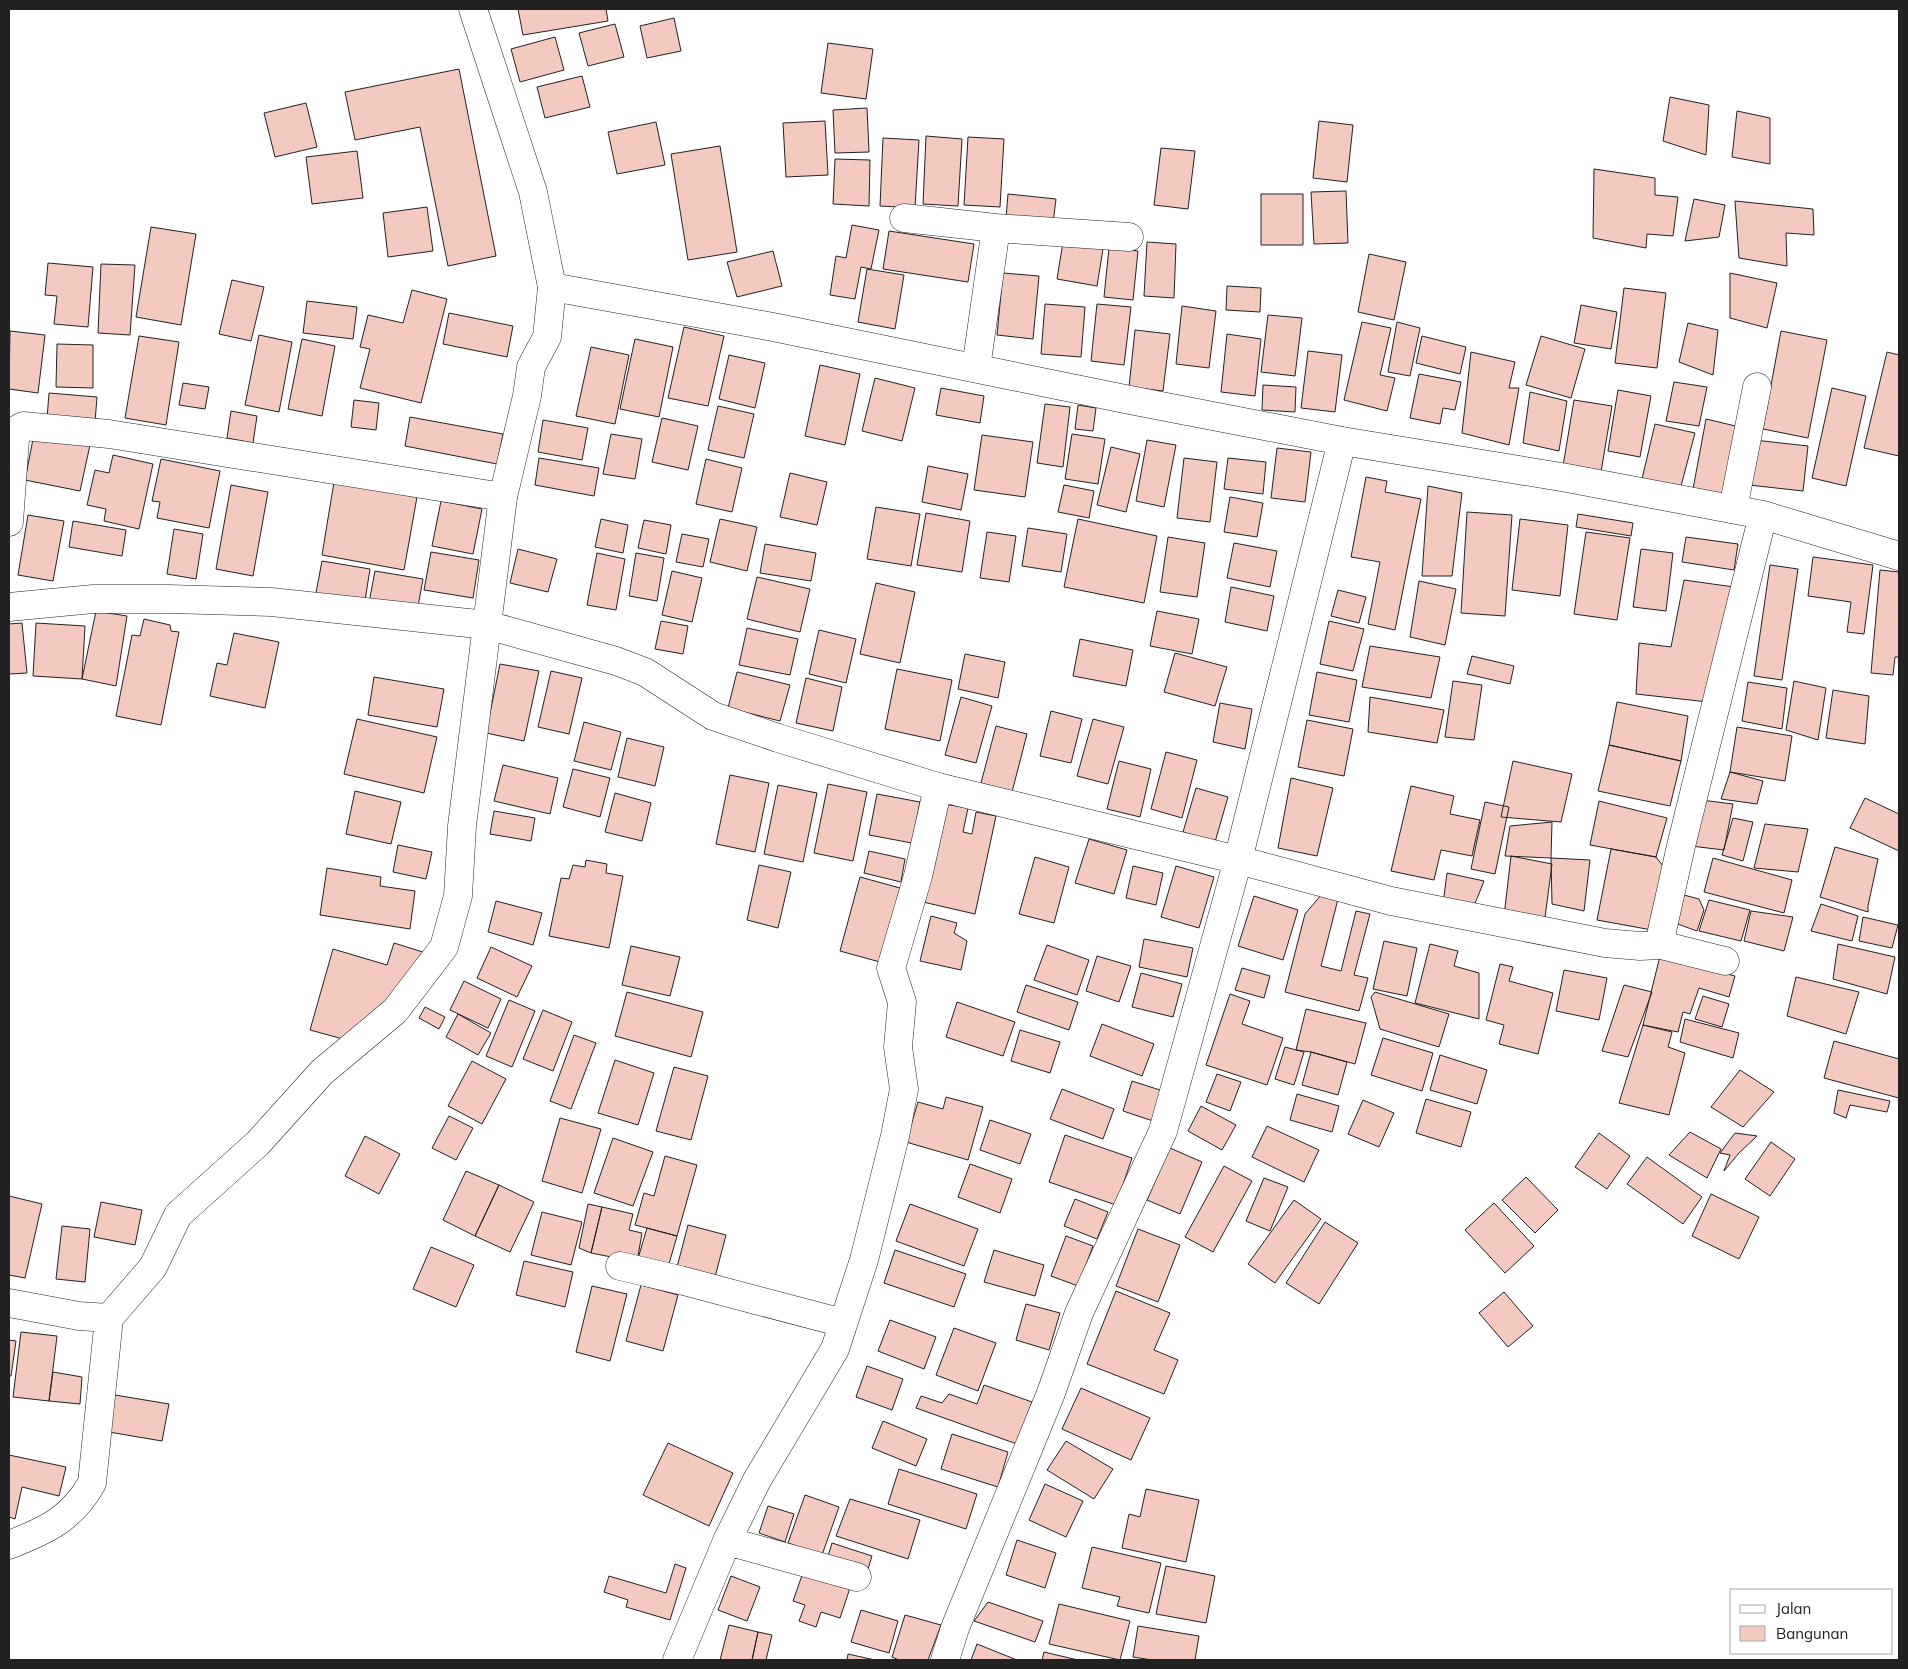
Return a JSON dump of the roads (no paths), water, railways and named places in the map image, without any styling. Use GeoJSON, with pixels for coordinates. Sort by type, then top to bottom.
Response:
{"type":"FeatureCollection","features":[{"type":"Feature","properties":{"kind":"street"},"geometry":{"type":"LineString","coordinates":[[9,1545],[43,1532],[65,1516],[84,1498],[92,1483],[109,1318],[153,1267],[178,1215],[258,1143],[322,1072],[395,1011],[444,947],[458,896],[462,826],[503,497],[527,396],[531,367],[547,337],[552,287],[532,192],[473,9]]}},
{"type":"Feature","properties":{"kind":"street"},"geometry":{"type":"LineString","coordinates":[[904,218],[996,228],[1129,236]]}},
{"type":"Feature","properties":{"kind":"street"},"geometry":{"type":"LineString","coordinates":[[976,368],[996,228]]}},
{"type":"Feature","properties":{"kind":"street"},"geometry":{"type":"LineString","coordinates":[[552,287],[773,327],[1342,441],[1568,478],[1763,515],[1899,556]]}},
{"type":"Feature","properties":{"kind":"street"},"geometry":{"type":"LineString","coordinates":[[1733,510],[1756,387]]}},
{"type":"Feature","properties":{"kind":"street"},"geometry":{"type":"LineString","coordinates":[[9,522],[15,439],[18,429],[23,426],[109,434],[503,497]]}},
{"type":"Feature","properties":{"kind":"street"},"geometry":{"type":"LineString","coordinates":[[945,1660],[955,1628],[1051,1393],[1079,1313],[1163,1131],[1238,860],[1342,441]]}},
{"type":"Feature","properties":{"kind":"street"},"geometry":{"type":"LineString","coordinates":[[1661,945],[1662,931],[1683,837],[1763,515]]}},
{"type":"Feature","properties":{"kind":"street"},"geometry":{"type":"LineString","coordinates":[[9,607],[93,599],[271,602],[487,625],[616,661],[645,672],[713,716],[742,727],[938,787],[1238,860],[1401,903],[1605,943],[1640,946],[1661,945],[1725,961]]}},
{"type":"Feature","properties":{"kind":"street"},"geometry":{"type":"LineString","coordinates":[[677,1660],[726,1541],[758,1480],[835,1349],[866,1251],[895,1136],[904,1089],[898,1047],[902,1002],[891,968],[918,876],[938,787]]}},
{"type":"Feature","properties":{"kind":"street"},"geometry":{"type":"LineString","coordinates":[[620,1266],[843,1323]]}},
{"type":"Feature","properties":{"kind":"street"},"geometry":{"type":"LineString","coordinates":[[9,1303],[79,1316],[109,1318]]}},
{"type":"Feature","properties":{"kind":"street"},"geometry":{"type":"LineString","coordinates":[[726,1541],[858,1577]]}}]}
